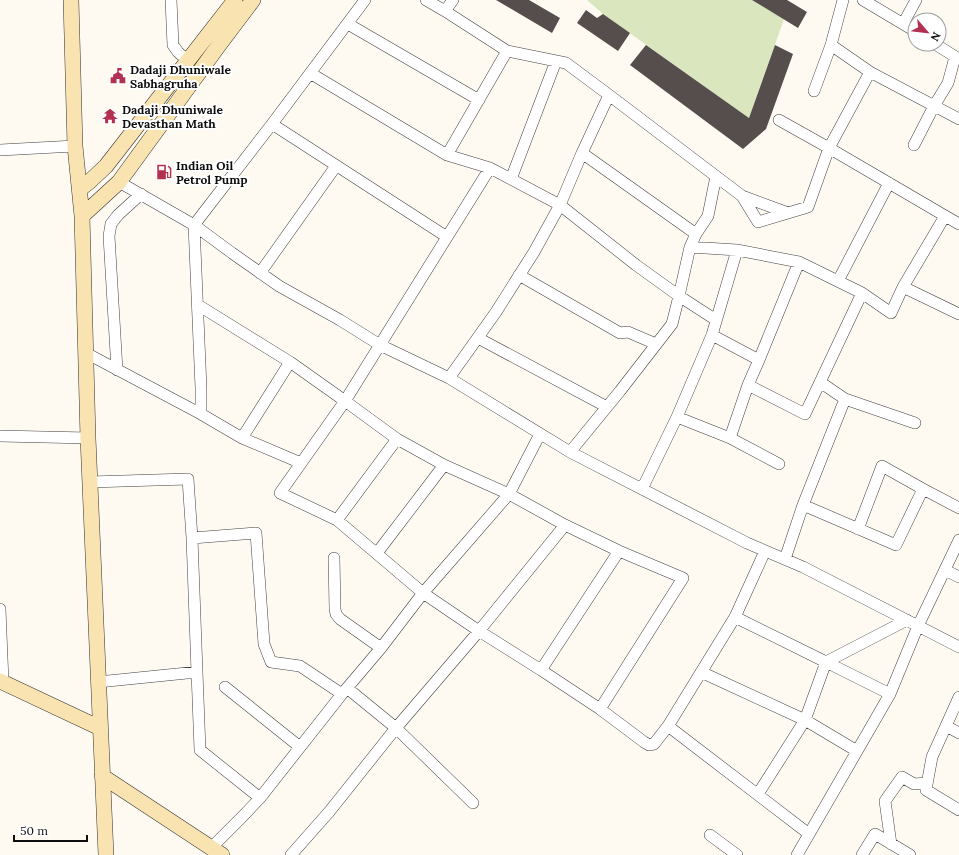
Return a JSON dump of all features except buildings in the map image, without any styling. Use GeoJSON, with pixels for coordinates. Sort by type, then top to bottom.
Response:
{"type":"FeatureCollection","features":[{"type":"Feature","properties":{"kind":"main road"},"geometry":{"type":"LineString","coordinates":[[71,0],[75,146],[82,216],[88,438],[106,855]]}},
{"type":"Feature","properties":{"kind":"main road"},"geometry":{"type":"LineString","coordinates":[[80,189],[106,166],[235,0]]}},
{"type":"Feature","properties":{"kind":"main road"},"geometry":{"type":"LineString","coordinates":[[82,216],[119,182],[253,0]]}},
{"type":"Feature","properties":{"kind":"main road"},"geometry":{"type":"LineString","coordinates":[[1,681],[100,728]]}},
{"type":"Feature","properties":{"kind":"main road"},"geometry":{"type":"LineString","coordinates":[[102,776],[216,851]]}},
{"type":"Feature","properties":{"kind":"street"},"geometry":{"type":"LineString","coordinates":[[171,0],[173,45],[178,52],[188,60]]}},
{"type":"Feature","properties":{"kind":"street"},"geometry":{"type":"LineString","coordinates":[[201,414],[194,225],[366,0]]}},
{"type":"Feature","properties":{"kind":"street"},"geometry":{"type":"LineString","coordinates":[[426,0],[507,51],[566,63],[742,196],[788,213]]}},
{"type":"Feature","properties":{"kind":"street"},"geometry":{"type":"LineString","coordinates":[[445,11],[453,0]]}},
{"type":"Feature","properties":{"kind":"street"},"geometry":{"type":"LineString","coordinates":[[814,91],[832,45],[843,0]]}},
{"type":"Feature","properties":{"kind":"street"},"geometry":{"type":"LineString","coordinates":[[863,0],[907,26]]}},
{"type":"Feature","properties":{"kind":"street"},"geometry":{"type":"LineString","coordinates":[[903,24],[916,0]]}},
{"type":"Feature","properties":{"kind":"street"},"geometry":{"type":"LineString","coordinates":[[348,24],[478,100]]}},
{"type":"Feature","properties":{"kind":"street"},"geometry":{"type":"LineString","coordinates":[[832,45],[870,72],[959,119]]}},
{"type":"Feature","properties":{"kind":"street"},"geometry":{"type":"LineString","coordinates":[[447,155],[507,51]]}},
{"type":"Feature","properties":{"kind":"street"},"geometry":{"type":"LineString","coordinates":[[914,145],[934,106],[948,83],[957,58],[947,52]]}},
{"type":"Feature","properties":{"kind":"street"},"geometry":{"type":"LineString","coordinates":[[511,179],[556,61]]}},
{"type":"Feature","properties":{"kind":"street"},"geometry":{"type":"LineString","coordinates":[[742,196],[758,222],[808,207],[829,148],[870,72]]}},
{"type":"Feature","properties":{"kind":"street"},"geometry":{"type":"LineString","coordinates":[[310,73],[447,155],[490,168],[560,205],[636,265],[716,320]]}},
{"type":"Feature","properties":{"kind":"street"},"geometry":{"type":"LineString","coordinates":[[449,378],[496,312],[534,252],[560,205],[609,95]]}},
{"type":"Feature","properties":{"kind":"street"},"geometry":{"type":"LineString","coordinates":[[779,120],[959,224]]}},
{"type":"Feature","properties":{"kind":"street"},"geometry":{"type":"LineString","coordinates":[[272,124],[447,237]]}},
{"type":"Feature","properties":{"kind":"street"},"geometry":{"type":"LineString","coordinates":[[0,150],[75,146]]}},
{"type":"Feature","properties":{"kind":"street"},"geometry":{"type":"LineString","coordinates":[[582,153],[696,234]]}},
{"type":"Feature","properties":{"kind":"street"},"geometry":{"type":"LineString","coordinates":[[260,273],[336,166]]}},
{"type":"Feature","properties":{"kind":"street"},"geometry":{"type":"LineString","coordinates":[[490,168],[345,401],[280,493],[337,520],[423,593],[600,709],[649,745],[654,744],[668,726],[735,617],[765,551]]}},
{"type":"Feature","properties":{"kind":"street"},"geometry":{"type":"LineString","coordinates":[[570,452],[672,324],[690,247],[696,234],[708,216],[716,176]]}},
{"type":"Feature","properties":{"kind":"street"},"geometry":{"type":"LineString","coordinates":[[119,182],[194,225],[279,286],[380,344],[449,378],[570,452],[747,544],[803,567],[959,647]]}},
{"type":"Feature","properties":{"kind":"street"},"geometry":{"type":"LineString","coordinates":[[838,281],[889,183]]}},
{"type":"Feature","properties":{"kind":"street"},"geometry":{"type":"LineString","coordinates":[[117,370],[109,236],[111,224],[118,215],[141,194]]}},
{"type":"Feature","properties":{"kind":"street"},"geometry":{"type":"LineString","coordinates":[[690,247],[737,250],[799,262],[862,293],[891,313],[903,287],[945,216]]}},
{"type":"Feature","properties":{"kind":"street"},"geometry":{"type":"LineString","coordinates":[[642,489],[677,417],[712,336],[737,250]]}},
{"type":"Feature","properties":{"kind":"street"},"geometry":{"type":"LineString","coordinates":[[730,438],[748,385],[799,262]]}},
{"type":"Feature","properties":{"kind":"street"},"geometry":{"type":"LineString","coordinates":[[519,275],[620,333],[628,332],[656,344]]}},
{"type":"Feature","properties":{"kind":"street"},"geometry":{"type":"LineString","coordinates":[[903,287],[959,314]]}},
{"type":"Feature","properties":{"kind":"street"},"geometry":{"type":"LineString","coordinates":[[748,385],[806,414],[862,293]]}},
{"type":"Feature","properties":{"kind":"street"},"geometry":{"type":"LineString","coordinates":[[198,305],[290,362],[397,439],[444,465],[509,494],[565,525],[619,551],[683,578],[600,709]]}},
{"type":"Feature","properties":{"kind":"street"},"geometry":{"type":"LineString","coordinates":[[712,336],[759,360]]}},
{"type":"Feature","properties":{"kind":"street"},"geometry":{"type":"LineString","coordinates":[[478,338],[606,407]]}},
{"type":"Feature","properties":{"kind":"street"},"geometry":{"type":"LineString","coordinates":[[86,353],[201,414],[242,438],[301,463]]}},
{"type":"Feature","properties":{"kind":"street"},"geometry":{"type":"LineString","coordinates":[[242,438],[290,362]]}},
{"type":"Feature","properties":{"kind":"street"},"geometry":{"type":"LineString","coordinates":[[820,382],[845,400],[915,423]]}},
{"type":"Feature","properties":{"kind":"street"},"geometry":{"type":"LineString","coordinates":[[785,559],[802,505],[845,400]]}},
{"type":"Feature","properties":{"kind":"street"},"geometry":{"type":"LineString","coordinates":[[677,417],[730,438],[780,464]]}},
{"type":"Feature","properties":{"kind":"street"},"geometry":{"type":"LineString","coordinates":[[216,851],[381,648],[423,593],[509,494],[540,434]]}},
{"type":"Feature","properties":{"kind":"street"},"geometry":{"type":"LineString","coordinates":[[0,436],[88,438]]}},
{"type":"Feature","properties":{"kind":"street"},"geometry":{"type":"LineString","coordinates":[[337,520],[397,439]]}},
{"type":"Feature","properties":{"kind":"street"},"geometry":{"type":"LineString","coordinates":[[377,553],[444,465]]}},
{"type":"Feature","properties":{"kind":"street"},"geometry":{"type":"LineString","coordinates":[[858,529],[882,466],[959,508]]}},
{"type":"Feature","properties":{"kind":"street"},"geometry":{"type":"LineString","coordinates":[[90,482],[188,479],[192,538],[200,750],[260,798]]}},
{"type":"Feature","properties":{"kind":"street"},"geometry":{"type":"LineString","coordinates":[[802,505],[896,545],[923,489]]}},
{"type":"Feature","properties":{"kind":"street"},"geometry":{"type":"LineString","coordinates":[[291,855],[329,812],[396,728],[479,631],[565,525]]}},
{"type":"Feature","properties":{"kind":"street"},"geometry":{"type":"LineString","coordinates":[[192,538],[256,534],[264,644],[271,662],[300,666],[345,691],[396,728],[473,803]]}},
{"type":"Feature","properties":{"kind":"street"},"geometry":{"type":"LineString","coordinates":[[797,855],[890,694],[918,626],[959,540]]}},
{"type":"Feature","properties":{"kind":"street"},"geometry":{"type":"LineString","coordinates":[[541,670],[619,551]]}},
{"type":"Feature","properties":{"kind":"street"},"geometry":{"type":"LineString","coordinates":[[334,558],[336,614],[340,619],[381,648]]}},
{"type":"Feature","properties":{"kind":"street"},"geometry":{"type":"LineString","coordinates":[[945,570],[959,577]]}},
{"type":"Feature","properties":{"kind":"street"},"geometry":{"type":"LineString","coordinates":[[0,609],[1,681]]}},
{"type":"Feature","properties":{"kind":"street"},"geometry":{"type":"LineString","coordinates":[[735,617],[890,694]]}},
{"type":"Feature","properties":{"kind":"street"},"geometry":{"type":"LineString","coordinates":[[758,794],[805,720],[826,662],[907,620]]}},
{"type":"Feature","properties":{"kind":"street"},"geometry":{"type":"LineString","coordinates":[[98,682],[197,672]]}},
{"type":"Feature","properties":{"kind":"street"},"geometry":{"type":"LineString","coordinates":[[701,672],[805,720],[857,751]]}},
{"type":"Feature","properties":{"kind":"street"},"geometry":{"type":"LineString","coordinates":[[225,687],[300,747]]}},
{"type":"Feature","properties":{"kind":"street"},"geometry":{"type":"LineString","coordinates":[[959,697],[932,757],[926,790],[959,810]]}},
{"type":"Feature","properties":{"kind":"street"},"geometry":{"type":"LineString","coordinates":[[668,726],[809,834]]}},
{"type":"Feature","properties":{"kind":"street"},"geometry":{"type":"LineString","coordinates":[[946,726],[959,733]]}},
{"type":"Feature","properties":{"kind":"street"},"geometry":{"type":"LineString","coordinates":[[891,844],[885,801],[902,777],[914,784],[927,783]]}},
{"type":"Feature","properties":{"kind":"street"},"geometry":{"type":"LineString","coordinates":[[862,855],[875,834],[910,855]]}},
{"type":"Feature","properties":{"kind":"street"},"geometry":{"type":"LineString","coordinates":[[710,835],[737,855]]}},
{"type":"Feature","properties":{"kind":"green space"},"geometry":{"type":"Polygon","coordinates":[[[587,0],[752,0],[784,19],[749,118],[603,14],[587,0]]]}},
{"type":"Feature","properties":{"kind":"place","name":"Dadaji Dhuniwale Sabhagruha"},"geometry":{"type":"Point","coordinates":[118,76]}},
{"type":"Feature","properties":{"kind":"place","name":"Dadaji Dhuniwale Devasthan Math"},"geometry":{"type":"Point","coordinates":[110,116]}},
{"type":"Feature","properties":{"kind":"place","name":"Indian Oil Petrol Pump"},"geometry":{"type":"Point","coordinates":[164,172]}}]}
